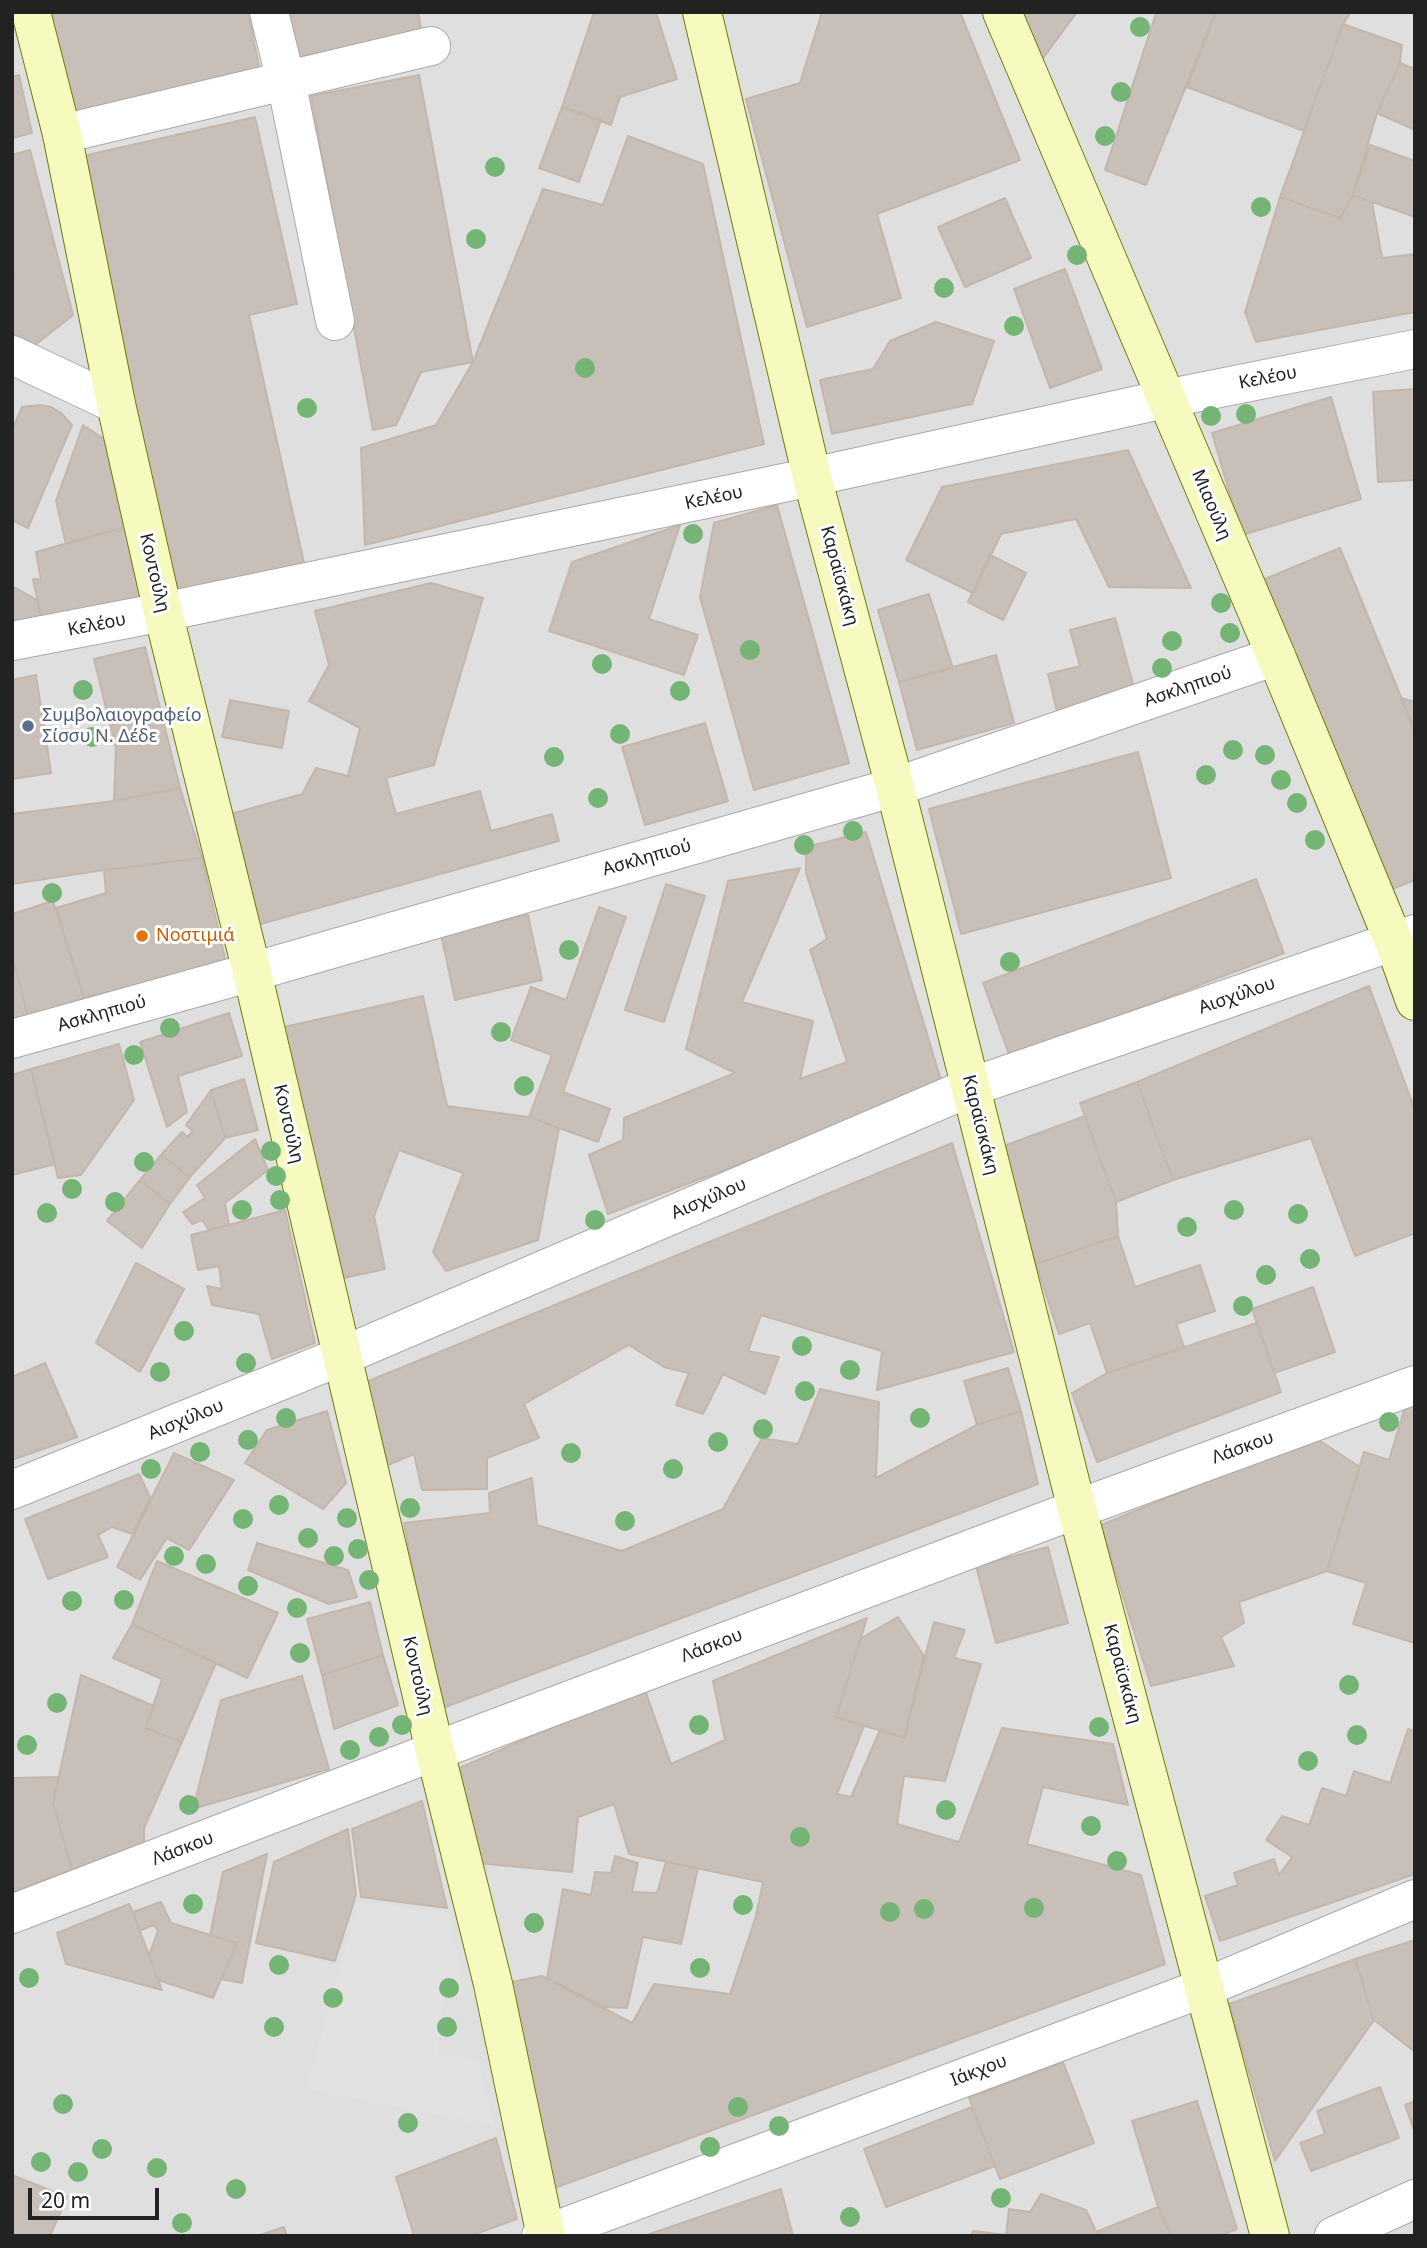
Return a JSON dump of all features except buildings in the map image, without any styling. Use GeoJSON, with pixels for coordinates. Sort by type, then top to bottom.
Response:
{"type":"FeatureCollection","features":[{"type":"Feature","properties":{"kind":"street","name":"Κοντούλη"},"geometry":{"type":"LineString","coordinates":[[31,12],[62,134],[116,404],[163,612],[252,972],[435,1751],[493,1984],[544,2235]]}},
{"type":"Feature","properties":{"kind":"street"},"geometry":{"type":"LineString","coordinates":[[269,12],[286,81],[335,321]]}},
{"type":"Feature","properties":{"kind":"street","name":"Καραϊσκάκη"},"geometry":{"type":"LineString","coordinates":[[702,12],[812,477],[895,787],[1077,1508],[1270,2236]]}},
{"type":"Feature","properties":{"kind":"street","name":"Μιαούλη"},"geometry":{"type":"LineString","coordinates":[[1002,12],[1276,656],[1404,938],[1415,1000]]}},
{"type":"Feature","properties":{"kind":"street"},"geometry":{"type":"LineString","coordinates":[[62,134],[431,46]]}},
{"type":"Feature","properties":{"kind":"street","name":"Κελέου"},"geometry":{"type":"LineString","coordinates":[[12,641],[812,477],[1166,399],[1415,349]]}},
{"type":"Feature","properties":{"kind":"street"},"geometry":{"type":"LineString","coordinates":[[12,355],[116,404]]}},
{"type":"Feature","properties":{"kind":"street","name":"Ασκληπιού"},"geometry":{"type":"LineString","coordinates":[[12,1039],[895,787],[1276,656]]}},
{"type":"Feature","properties":{"kind":"street","name":"Αισχύλου"},"geometry":{"type":"LineString","coordinates":[[12,1490],[342,1356],[971,1087],[1404,938]]}},
{"type":"Feature","properties":{"kind":"street","name":"Λάσκου"},"geometry":{"type":"LineString","coordinates":[[12,1914],[1077,1508],[1415,1385]]}},
{"type":"Feature","properties":{"kind":"street","name":"Ιάκχου"},"geometry":{"type":"LineString","coordinates":[[544,2235],[1206,1987],[1415,1899]]}},
{"type":"Feature","properties":{"kind":"street"},"geometry":{"type":"LineString","coordinates":[[1334,2236],[1415,2199]]}},
{"type":"Feature","properties":{"kind":"shaded area"},"geometry":{"type":"Polygon","coordinates":[[[12,12],[1415,12],[1415,2236],[12,2236],[12,12]]]}},
{"type":"Feature","properties":{"kind":"shaded area"},"geometry":{"type":"Polygon","coordinates":[[[358,1902],[448,1913],[466,1995],[443,1996],[438,2054],[478,2061],[494,2126],[306,2089],[358,1902]]]}},
{"type":"Feature","properties":{"kind":"place","name":"Συμβολαιογραφείο Σίσσυ Ν. Δέδε"},"geometry":{"type":"Point","coordinates":[28,726]}},
{"type":"Feature","properties":{"kind":"place","name":"Νοστιμιά"},"geometry":{"type":"Point","coordinates":[142,936]}}]}
